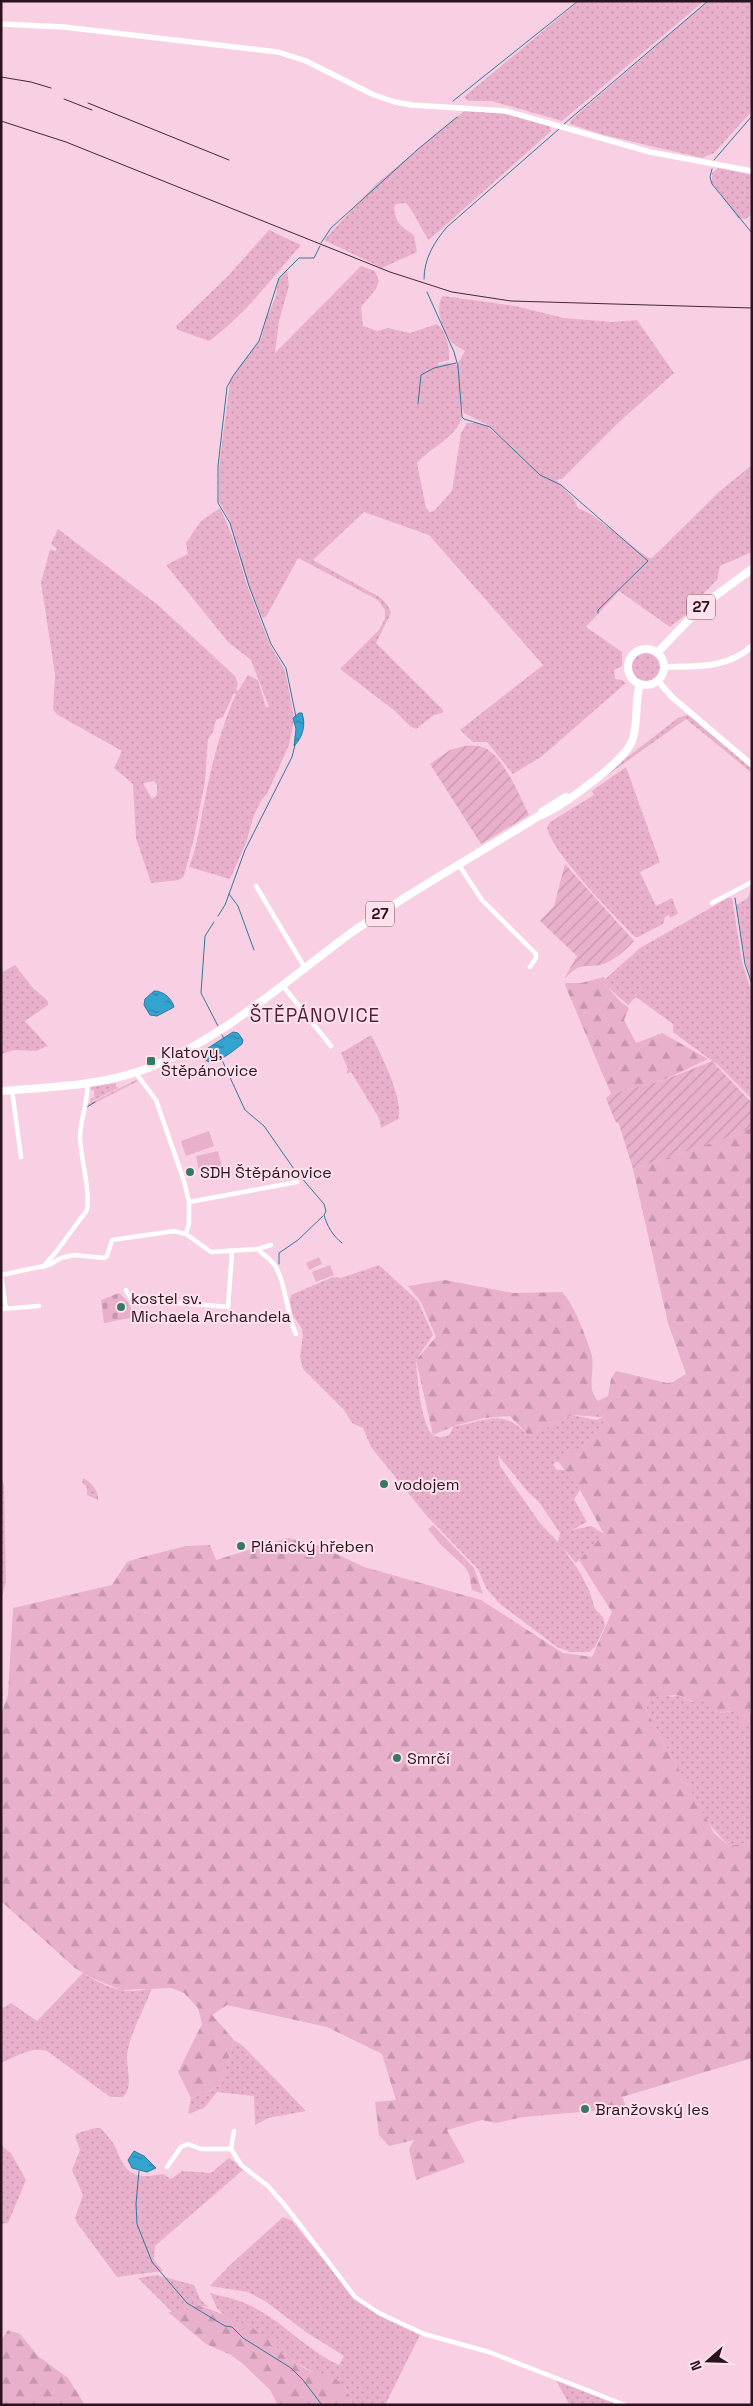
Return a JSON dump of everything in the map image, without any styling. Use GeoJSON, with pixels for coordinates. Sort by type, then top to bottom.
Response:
{"type":"FeatureCollection","features":[{"type":"Feature","properties":{"kind":"main road","name":"27"},"geometry":{"type":"LineString","coordinates":[[657,653],[703,605],[752,568]]}},
{"type":"Feature","properties":{"kind":"main road"},"geometry":{"type":"LineString","coordinates":[[664,667],[720,663],[740,656],[752,646]]}},
{"type":"Feature","properties":{"kind":"main road"},"geometry":{"type":"LineString","coordinates":[[642,650],[657,653],[663,660],[664,667],[663,675],[658,681],[650,685],[640,684],[630,674],[630,659],[642,650]]}},
{"type":"Feature","properties":{"kind":"main road"},"geometry":{"type":"LineString","coordinates":[[658,681],[672,697],[752,764]]}},
{"type":"Feature","properties":{"kind":"main road","name":"27"},"geometry":{"type":"LineString","coordinates":[[1,1091],[87,1083],[135,1072],[176,1055],[210,1036],[283,986],[369,921],[537,817],[553,804],[578,790],[612,765],[629,748],[635,732],[636,701],[640,684]]}},
{"type":"Feature","properties":{"kind":"street"},"geometry":{"type":"LineString","coordinates":[[1,24],[64,27],[278,52],[306,61],[374,95],[395,102],[412,105],[506,111],[604,141],[650,152],[752,171]]}},
{"type":"Feature","properties":{"kind":"street"},"geometry":{"type":"LineString","coordinates":[[459,865],[482,900],[536,954],[536,958],[530,967]]}},
{"type":"Feature","properties":{"kind":"street"},"geometry":{"type":"LineString","coordinates":[[712,903],[752,882]]}},
{"type":"Feature","properties":{"kind":"street"},"geometry":{"type":"LineString","coordinates":[[256,886],[305,968]]}},
{"type":"Feature","properties":{"kind":"street"},"geometry":{"type":"LineString","coordinates":[[283,986],[331,1046]]}},
{"type":"Feature","properties":{"kind":"street"},"geometry":{"type":"LineString","coordinates":[[135,1072],[156,1100],[189,1202],[189,1223],[186,1234]]}},
{"type":"Feature","properties":{"kind":"street"},"geometry":{"type":"LineString","coordinates":[[43,1266],[88,1210],[80,1138],[88,1096],[87,1083]]}},
{"type":"Feature","properties":{"kind":"street"},"geometry":{"type":"LineString","coordinates":[[12,1090],[21,1157]]}},
{"type":"Feature","properties":{"kind":"street"},"geometry":{"type":"LineString","coordinates":[[189,1202],[297,1182]]}},
{"type":"Feature","properties":{"kind":"street"},"geometry":{"type":"LineString","coordinates":[[39,1306],[4,1309],[1,1275],[43,1266],[74,1255],[106,1258],[112,1240],[168,1231],[180,1231],[186,1234],[208,1252],[232,1252],[258,1249],[271,1245]]}},
{"type":"Feature","properties":{"kind":"street"},"geometry":{"type":"LineString","coordinates":[[258,1249],[271,1261],[278,1271],[289,1318],[296,1334]]}},
{"type":"Feature","properties":{"kind":"street"},"geometry":{"type":"LineString","coordinates":[[126,1290],[132,1299],[228,1307],[232,1252]]}},
{"type":"Feature","properties":{"kind":"street"},"geometry":{"type":"LineString","coordinates":[[234,2132],[231,2149],[241,2165],[268,2186],[288,2209],[355,2297],[379,2313],[424,2334],[489,2352],[625,2405]]}},
{"type":"Feature","properties":{"kind":"street"},"geometry":{"type":"LineString","coordinates":[[167,2167],[182,2147],[188,2144],[201,2149],[231,2149]]}},
{"type":"Feature","properties":{"kind":"green space"},"geometry":{"type":"Polygon","coordinates":[[[579,1],[704,1],[562,121],[492,101],[468,101],[464,97],[579,1]]]}},
{"type":"Feature","properties":{"kind":"green space"},"geometry":{"type":"Polygon","coordinates":[[[708,1],[752,1],[752,111],[714,153],[702,158],[604,135],[570,124],[571,120],[708,1]]]}},
{"type":"Feature","properties":{"kind":"green space"},"geometry":{"type":"Polygon","coordinates":[[[467,109],[499,112],[550,126],[551,131],[429,240],[406,203],[396,204],[394,208],[398,222],[414,235],[417,252],[382,268],[324,240],[376,184],[467,109]]]}},
{"type":"Feature","properties":{"kind":"green space"},"geometry":{"type":"Polygon","coordinates":[[[718,168],[752,175],[752,214],[746,219],[738,218],[712,183],[712,173],[718,168]]]}},
{"type":"Feature","properties":{"kind":"green space"},"geometry":{"type":"Polygon","coordinates":[[[269,230],[301,245],[258,296],[209,341],[178,330],[176,326],[228,276],[269,230]]]}},
{"type":"Feature","properties":{"kind":"green space"},"geometry":{"type":"Polygon","coordinates":[[[361,266],[375,271],[379,281],[376,289],[361,307],[363,326],[377,331],[388,328],[410,333],[437,324],[445,336],[449,355],[449,360],[438,363],[438,365],[448,363],[457,365],[465,351],[451,341],[444,329],[439,307],[443,296],[515,306],[564,318],[612,322],[637,320],[674,373],[617,424],[562,479],[556,480],[573,498],[578,508],[591,514],[648,558],[652,558],[720,491],[752,465],[752,552],[720,566],[717,580],[693,604],[688,613],[670,627],[619,591],[586,627],[622,652],[622,666],[614,670],[615,679],[626,683],[541,757],[513,774],[487,742],[473,742],[460,730],[543,665],[429,535],[364,512],[313,560],[381,598],[388,606],[391,613],[376,643],[443,710],[442,713],[434,715],[416,729],[340,669],[379,630],[385,618],[385,610],[378,600],[298,558],[266,617],[262,618],[246,578],[229,519],[219,502],[219,466],[230,382],[238,368],[261,339],[267,317],[276,296],[278,280],[287,270],[289,286],[279,321],[275,353],[361,266]],[[461,404],[461,419],[454,431],[417,463],[426,508],[430,512],[434,511],[452,491],[461,433],[467,423],[485,425],[515,450],[486,424],[464,413],[461,404]]]}},
{"type":"Feature","properties":{"kind":"green space"},"geometry":{"type":"Polygon","coordinates":[[[220,508],[233,538],[247,585],[270,645],[285,670],[294,720],[289,745],[267,794],[262,799],[254,815],[246,843],[230,879],[189,867],[197,842],[214,758],[221,732],[236,694],[234,693],[223,717],[216,720],[213,732],[208,739],[205,781],[194,838],[184,876],[179,880],[151,883],[136,838],[133,784],[114,768],[122,751],[58,715],[53,710],[55,674],[41,583],[50,549],[55,551],[57,549],[51,544],[58,529],[158,605],[235,676],[238,684],[236,689],[238,691],[248,675],[258,680],[266,708],[269,707],[251,660],[228,642],[166,565],[188,554],[186,543],[201,521],[220,508]],[[154,781],[143,783],[152,799],[157,795],[157,785],[154,781]]]}},
{"type":"Feature","properties":{"kind":"green space"},"geometry":{"type":"Polygon","coordinates":[[[646,653],[656,657],[660,667],[656,677],[646,681],[636,677],[632,667],[636,657],[646,653]]]}},
{"type":"Feature","properties":{"kind":"green space"},"geometry":{"type":"Polygon","coordinates":[[[687,715],[752,768],[752,773],[686,719],[567,804],[678,718],[687,715]]]}},
{"type":"Feature","properties":{"kind":"green space"},"geometry":{"type":"Polygon","coordinates":[[[473,745],[487,749],[500,761],[529,815],[481,844],[430,764],[450,750],[473,745]]]}},
{"type":"Feature","properties":{"kind":"green space"},"geometry":{"type":"Polygon","coordinates":[[[626,767],[660,862],[640,872],[656,906],[672,898],[678,914],[670,918],[669,915],[665,917],[663,924],[638,937],[635,937],[585,884],[560,853],[547,828],[550,822],[594,795],[592,791],[626,767]]]}},
{"type":"Feature","properties":{"kind":"green space"},"geometry":{"type":"Polygon","coordinates":[[[565,864],[634,941],[621,954],[610,961],[599,965],[581,967],[564,979],[577,956],[540,921],[554,906],[565,864]]]}},
{"type":"Feature","properties":{"kind":"green space"},"geometry":{"type":"Polygon","coordinates":[[[752,886],[752,981],[746,964],[736,905],[748,898],[752,886]]]}},
{"type":"Feature","properties":{"kind":"green space"},"geometry":{"type":"Polygon","coordinates":[[[728,898],[732,898],[742,962],[752,994],[752,1099],[719,1066],[673,1032],[673,1024],[636,997],[628,1005],[602,982],[640,948],[728,898]]]}},
{"type":"Feature","properties":{"kind":"green space"},"geometry":{"type":"Polygon","coordinates":[[[15,965],[33,988],[48,1001],[48,1005],[25,1021],[48,1046],[36,1051],[14,1050],[1,1054],[1,973],[15,965]]]}},
{"type":"Feature","properties":{"kind":"green space"},"geometry":{"type":"Polygon","coordinates":[[[604,977],[605,979],[602,982],[629,1008],[624,1020],[636,1043],[662,1033],[708,1059],[664,1080],[611,1094],[565,985],[566,983],[581,983],[604,977]]]}},
{"type":"Feature","properties":{"kind":"green space"},"geometry":{"type":"Polygon","coordinates":[[[371,1035],[391,1077],[398,1101],[398,1119],[381,1128],[379,1118],[351,1072],[346,1074],[348,1069],[341,1053],[371,1035]]]}},
{"type":"Feature","properties":{"kind":"green space"},"geometry":{"type":"Polygon","coordinates":[[[712,1061],[752,1103],[752,1127],[738,1134],[633,1169],[619,1124],[615,1121],[606,1098],[611,1094],[664,1080],[712,1061]]]}},
{"type":"Feature","properties":{"kind":"green space"},"geometry":{"type":"Polygon","coordinates":[[[136,1080],[138,1081],[87,1107],[88,1104],[136,1080]]]}},
{"type":"Feature","properties":{"kind":"green space"},"geometry":{"type":"Polygon","coordinates":[[[116,1083],[118,1088],[90,1102],[91,1098],[94,1098],[94,1090],[91,1090],[91,1087],[116,1083]]]}},
{"type":"Feature","properties":{"kind":"green space"},"geometry":{"type":"Polygon","coordinates":[[[752,1127],[750,1723],[741,1725],[738,1713],[734,1711],[715,1713],[706,1700],[698,1704],[678,1695],[650,1697],[646,1710],[714,1833],[729,1846],[752,1842],[752,2058],[622,2097],[627,2108],[523,2117],[496,2123],[482,2120],[447,2130],[465,2162],[416,2180],[409,2149],[414,2140],[389,2146],[379,2135],[375,2102],[396,2100],[382,2054],[327,2027],[227,2005],[212,2015],[234,2040],[221,2085],[191,2098],[178,2072],[202,2024],[198,2008],[184,1993],[171,1988],[121,1990],[90,1977],[75,1968],[1,1901],[1,1715],[8,1695],[13,1608],[112,1585],[127,1562],[186,1546],[210,1545],[216,1560],[288,1538],[317,1545],[364,1567],[481,1600],[563,1653],[592,1657],[612,1612],[579,1560],[604,1534],[580,1490],[557,1460],[582,1447],[605,1421],[603,1417],[572,1415],[529,1436],[510,1416],[484,1418],[454,1426],[433,1435],[416,1360],[436,1337],[421,1302],[408,1286],[445,1280],[513,1293],[562,1292],[575,1313],[590,1349],[593,1362],[592,1391],[598,1401],[608,1396],[611,1379],[616,1371],[667,1383],[673,1382],[686,1374],[668,1323],[633,1169],[738,1134],[752,1127]]]}},
{"type":"Feature","properties":{"kind":"green space"},"geometry":{"type":"Polygon","coordinates":[[[209,1131],[214,1146],[186,1156],[181,1141],[209,1131]]]}},
{"type":"Feature","properties":{"kind":"green space"},"geometry":{"type":"Polygon","coordinates":[[[218,1151],[223,1170],[200,1175],[196,1156],[218,1151]]]}},
{"type":"Feature","properties":{"kind":"green space"},"geometry":{"type":"Polygon","coordinates":[[[319,1257],[322,1264],[309,1270],[306,1263],[319,1257]]]}},
{"type":"Feature","properties":{"kind":"green space"},"geometry":{"type":"Polygon","coordinates":[[[330,1265],[334,1275],[316,1282],[312,1272],[330,1265]]]}},
{"type":"Feature","properties":{"kind":"green space"},"geometry":{"type":"Polygon","coordinates":[[[379,1265],[418,1301],[433,1335],[416,1360],[422,1411],[428,1429],[434,1436],[439,1437],[450,1434],[454,1426],[493,1418],[510,1421],[529,1436],[572,1415],[596,1420],[603,1417],[605,1421],[582,1447],[553,1464],[557,1470],[565,1470],[580,1490],[574,1499],[587,1522],[572,1530],[591,1526],[604,1534],[576,1563],[562,1547],[579,1571],[589,1590],[595,1609],[603,1617],[605,1626],[595,1647],[589,1652],[570,1652],[557,1647],[500,1604],[486,1588],[478,1569],[426,1515],[371,1447],[363,1428],[352,1423],[344,1410],[303,1369],[300,1357],[303,1335],[302,1329],[293,1315],[290,1301],[291,1295],[333,1277],[341,1278],[379,1265]],[[498,1455],[500,1466],[540,1523],[560,1544],[558,1541],[560,1533],[539,1502],[528,1492],[498,1455]]]}},
{"type":"Feature","properties":{"kind":"green space"},"geometry":{"type":"Polygon","coordinates":[[[119,1293],[128,1302],[135,1317],[104,1323],[101,1300],[119,1293]]]}},
{"type":"Feature","properties":{"kind":"green space"},"geometry":{"type":"Polygon","coordinates":[[[1,1477],[4,1485],[6,1582],[1,1600],[1,1477]]]}},
{"type":"Feature","properties":{"kind":"green space"},"geometry":{"type":"Polygon","coordinates":[[[83,1478],[94,1487],[98,1500],[87,1495],[87,1488],[82,1482],[83,1478]]]}},
{"type":"Feature","properties":{"kind":"green space"},"geometry":{"type":"Polygon","coordinates":[[[433,1525],[474,1568],[483,1594],[472,1590],[469,1574],[465,1567],[441,1545],[428,1529],[433,1525]]]}},
{"type":"Feature","properties":{"kind":"green space"},"geometry":{"type":"Polygon","coordinates":[[[666,1695],[672,1697],[678,1695],[692,1702],[702,1702],[706,1699],[721,1713],[734,1711],[751,1714],[752,1712],[752,1842],[729,1846],[708,1823],[646,1710],[650,1697],[666,1695]]]}},
{"type":"Feature","properties":{"kind":"green space"},"geometry":{"type":"Polygon","coordinates":[[[83,1973],[116,1989],[134,1991],[152,1988],[134,2029],[129,2046],[127,2060],[129,2082],[123,2097],[110,2097],[47,2051],[29,2051],[1,2063],[1,2009],[11,2003],[37,2021],[83,1973]]]}},
{"type":"Feature","properties":{"kind":"green space"},"geometry":{"type":"Polygon","coordinates":[[[234,2040],[243,2046],[306,2111],[268,2118],[255,2125],[254,2096],[217,2092],[204,2108],[188,2114],[191,2098],[221,2085],[234,2040]]]}},
{"type":"Feature","properties":{"kind":"green space"},"geometry":{"type":"Polygon","coordinates":[[[101,2128],[114,2145],[125,2166],[129,2171],[139,2176],[163,2174],[171,2179],[182,2171],[211,2173],[229,2158],[244,2169],[155,2246],[154,2260],[163,2271],[117,2277],[77,2223],[75,2218],[83,2195],[72,2170],[80,2150],[75,2136],[78,2133],[101,2128]]]}},
{"type":"Feature","properties":{"kind":"green space"},"geometry":{"type":"Polygon","coordinates":[[[1,2143],[11,2153],[26,2180],[8,2223],[1,2224],[1,2143]]]}},
{"type":"Feature","properties":{"kind":"green space"},"geometry":{"type":"Polygon","coordinates":[[[283,2217],[291,2220],[355,2297],[386,2319],[420,2335],[385,2405],[353,2405],[346,2389],[287,2358],[268,2338],[254,2329],[227,2318],[217,2308],[210,2293],[250,2305],[276,2321],[317,2352],[339,2365],[344,2356],[306,2332],[265,2301],[248,2292],[210,2286],[230,2265],[283,2217]]]}},
{"type":"Feature","properties":{"kind":"green space"},"geometry":{"type":"Polygon","coordinates":[[[157,2275],[194,2285],[200,2299],[208,2307],[203,2306],[173,2313],[138,2278],[157,2275]]]}},
{"type":"Feature","properties":{"kind":"green space"},"geometry":{"type":"Polygon","coordinates":[[[194,2305],[220,2313],[253,2328],[267,2337],[285,2356],[312,2372],[336,2379],[346,2390],[353,2405],[278,2405],[270,2390],[243,2364],[231,2355],[206,2344],[168,2312],[176,2312],[179,2307],[194,2305]]]}},
{"type":"Feature","properties":{"kind":"green space"},"geometry":{"type":"Polygon","coordinates":[[[8,2330],[20,2334],[38,2356],[68,2378],[85,2405],[1,2405],[1,2341],[8,2330]]]}},
{"type":"Feature","properties":{"kind":"green space"},"geometry":{"type":"Polygon","coordinates":[[[554,2377],[620,2401],[618,2405],[572,2405],[568,2402],[554,2377]]]}},
{"type":"Feature","properties":{"kind":"water"},"geometry":{"type":"Polygon","coordinates":[[[302,713],[304,726],[300,739],[294,746],[296,729],[293,718],[302,713]]]}},
{"type":"Feature","properties":{"kind":"water"},"geometry":{"type":"Polygon","coordinates":[[[154,991],[161,992],[167,996],[174,1007],[157,1016],[150,1015],[144,1005],[145,999],[154,991]]]}},
{"type":"Feature","properties":{"kind":"water"},"geometry":{"type":"Polygon","coordinates":[[[233,1032],[238,1033],[243,1040],[242,1044],[220,1059],[209,1062],[205,1059],[202,1053],[205,1050],[233,1032]]]}},
{"type":"Feature","properties":{"kind":"water"},"geometry":{"type":"Polygon","coordinates":[[[134,2151],[144,2156],[156,2168],[147,2172],[132,2168],[128,2160],[134,2151]]]}},
{"type":"Feature","properties":{"kind":"waterway"},"geometry":{"type":"LineString","coordinates":[[453,101],[578,1]]}},
{"type":"Feature","properties":{"kind":"waterway"},"geometry":{"type":"LineString","coordinates":[[564,124],[708,1]]}},
{"type":"Feature","properties":{"kind":"waterway"},"geometry":{"type":"LineString","coordinates":[[714,160],[752,116]]}},
{"type":"Feature","properties":{"kind":"waterway"},"geometry":{"type":"LineString","coordinates":[[321,243],[331,228],[417,150],[457,117]]}},
{"type":"Feature","properties":{"kind":"waterway"},"geometry":{"type":"LineString","coordinates":[[424,279],[424,272],[431,251],[447,227],[559,129]]}},
{"type":"Feature","properties":{"kind":"waterway"},"geometry":{"type":"LineString","coordinates":[[712,169],[710,177],[712,184],[752,233]]}},
{"type":"Feature","properties":{"kind":"waterway"},"geometry":{"type":"LineString","coordinates":[[296,717],[286,668],[271,644],[249,586],[230,523],[218,503],[218,466],[227,387],[259,341],[279,278],[299,258],[314,258],[320,246]]}},
{"type":"Feature","properties":{"kind":"waterway"},"geometry":{"type":"LineString","coordinates":[[427,292],[454,352],[458,366],[462,417],[490,427],[540,475],[561,485],[648,561],[598,610],[598,613]]}},
{"type":"Feature","properties":{"kind":"waterway"},"geometry":{"type":"LineString","coordinates":[[418,404],[421,375],[434,368],[456,363]]}},
{"type":"Feature","properties":{"kind":"waterway"},"geometry":{"type":"LineString","coordinates":[[218,916],[225,905],[245,850],[292,757],[295,745]]}},
{"type":"Feature","properties":{"kind":"waterway"},"geometry":{"type":"LineString","coordinates":[[229,894],[238,906],[254,950]]}},
{"type":"Feature","properties":{"kind":"waterway"},"geometry":{"type":"LineString","coordinates":[[735,898],[745,964],[752,984]]}},
{"type":"Feature","properties":{"kind":"waterway"},"geometry":{"type":"LineString","coordinates":[[214,922],[205,936],[201,993],[218,1026]]}},
{"type":"Feature","properties":{"kind":"waterway"},"geometry":{"type":"LineString","coordinates":[[222,1035],[224,1039]]}},
{"type":"Feature","properties":{"kind":"waterway"},"geometry":{"type":"LineString","coordinates":[[222,1060],[245,1110],[264,1126],[294,1169],[324,1204],[326,1211],[324,1215],[327,1223],[333,1234],[342,1243]]}},
{"type":"Feature","properties":{"kind":"waterway"},"geometry":{"type":"LineString","coordinates":[[87,1107],[95,1102]]}},
{"type":"Feature","properties":{"kind":"waterway"},"geometry":{"type":"LineString","coordinates":[[279,1264],[279,1253],[298,1240],[323,1216]]}},
{"type":"Feature","properties":{"kind":"waterway"},"geometry":{"type":"LineString","coordinates":[[139,2171],[136,2204],[137,2224],[152,2262],[187,2303],[225,2326],[232,2327],[243,2338],[291,2368],[322,2405]]}},
{"type":"Feature","properties":{"kind":"railway"},"geometry":{"type":"LineString","coordinates":[[1,77],[31,82],[51,88]]}},
{"type":"Feature","properties":{"kind":"railway"},"geometry":{"type":"LineString","coordinates":[[64,99],[92,110]]}},
{"type":"Feature","properties":{"kind":"railway"},"geometry":{"type":"LineString","coordinates":[[88,103],[229,160]]}},
{"type":"Feature","properties":{"kind":"railway"},"geometry":{"type":"LineString","coordinates":[[1,121],[66,142],[390,272],[452,292],[511,301],[752,308]]}},
{"type":"Feature","properties":{"kind":"place","name":"Klatovy, Štěpánovice"},"geometry":{"type":"Point","coordinates":[151,1061]}},
{"type":"Feature","properties":{"kind":"place","name":"SDH Štěpánovice"},"geometry":{"type":"Point","coordinates":[190,1172]}},
{"type":"Feature","properties":{"kind":"place","name":"kostel sv. Michaela Archandela"},"geometry":{"type":"Point","coordinates":[121,1307]}},
{"type":"Feature","properties":{"kind":"place","name":"vodojem"},"geometry":{"type":"Point","coordinates":[384,1484]}},
{"type":"Feature","properties":{"kind":"place","name":"Plánický hřeben"},"geometry":{"type":"Point","coordinates":[241,1546]}},
{"type":"Feature","properties":{"kind":"place","name":"Smrčí"},"geometry":{"type":"Point","coordinates":[397,1758]}},
{"type":"Feature","properties":{"kind":"place","name":"Branžovský les"},"geometry":{"type":"Point","coordinates":[585,2109]}},
{"type":"Feature","properties":{"kind":"district","name":"ŠTĚPÁNOVICE"},"geometry":{"type":"Point","coordinates":[315,1015]}}]}
